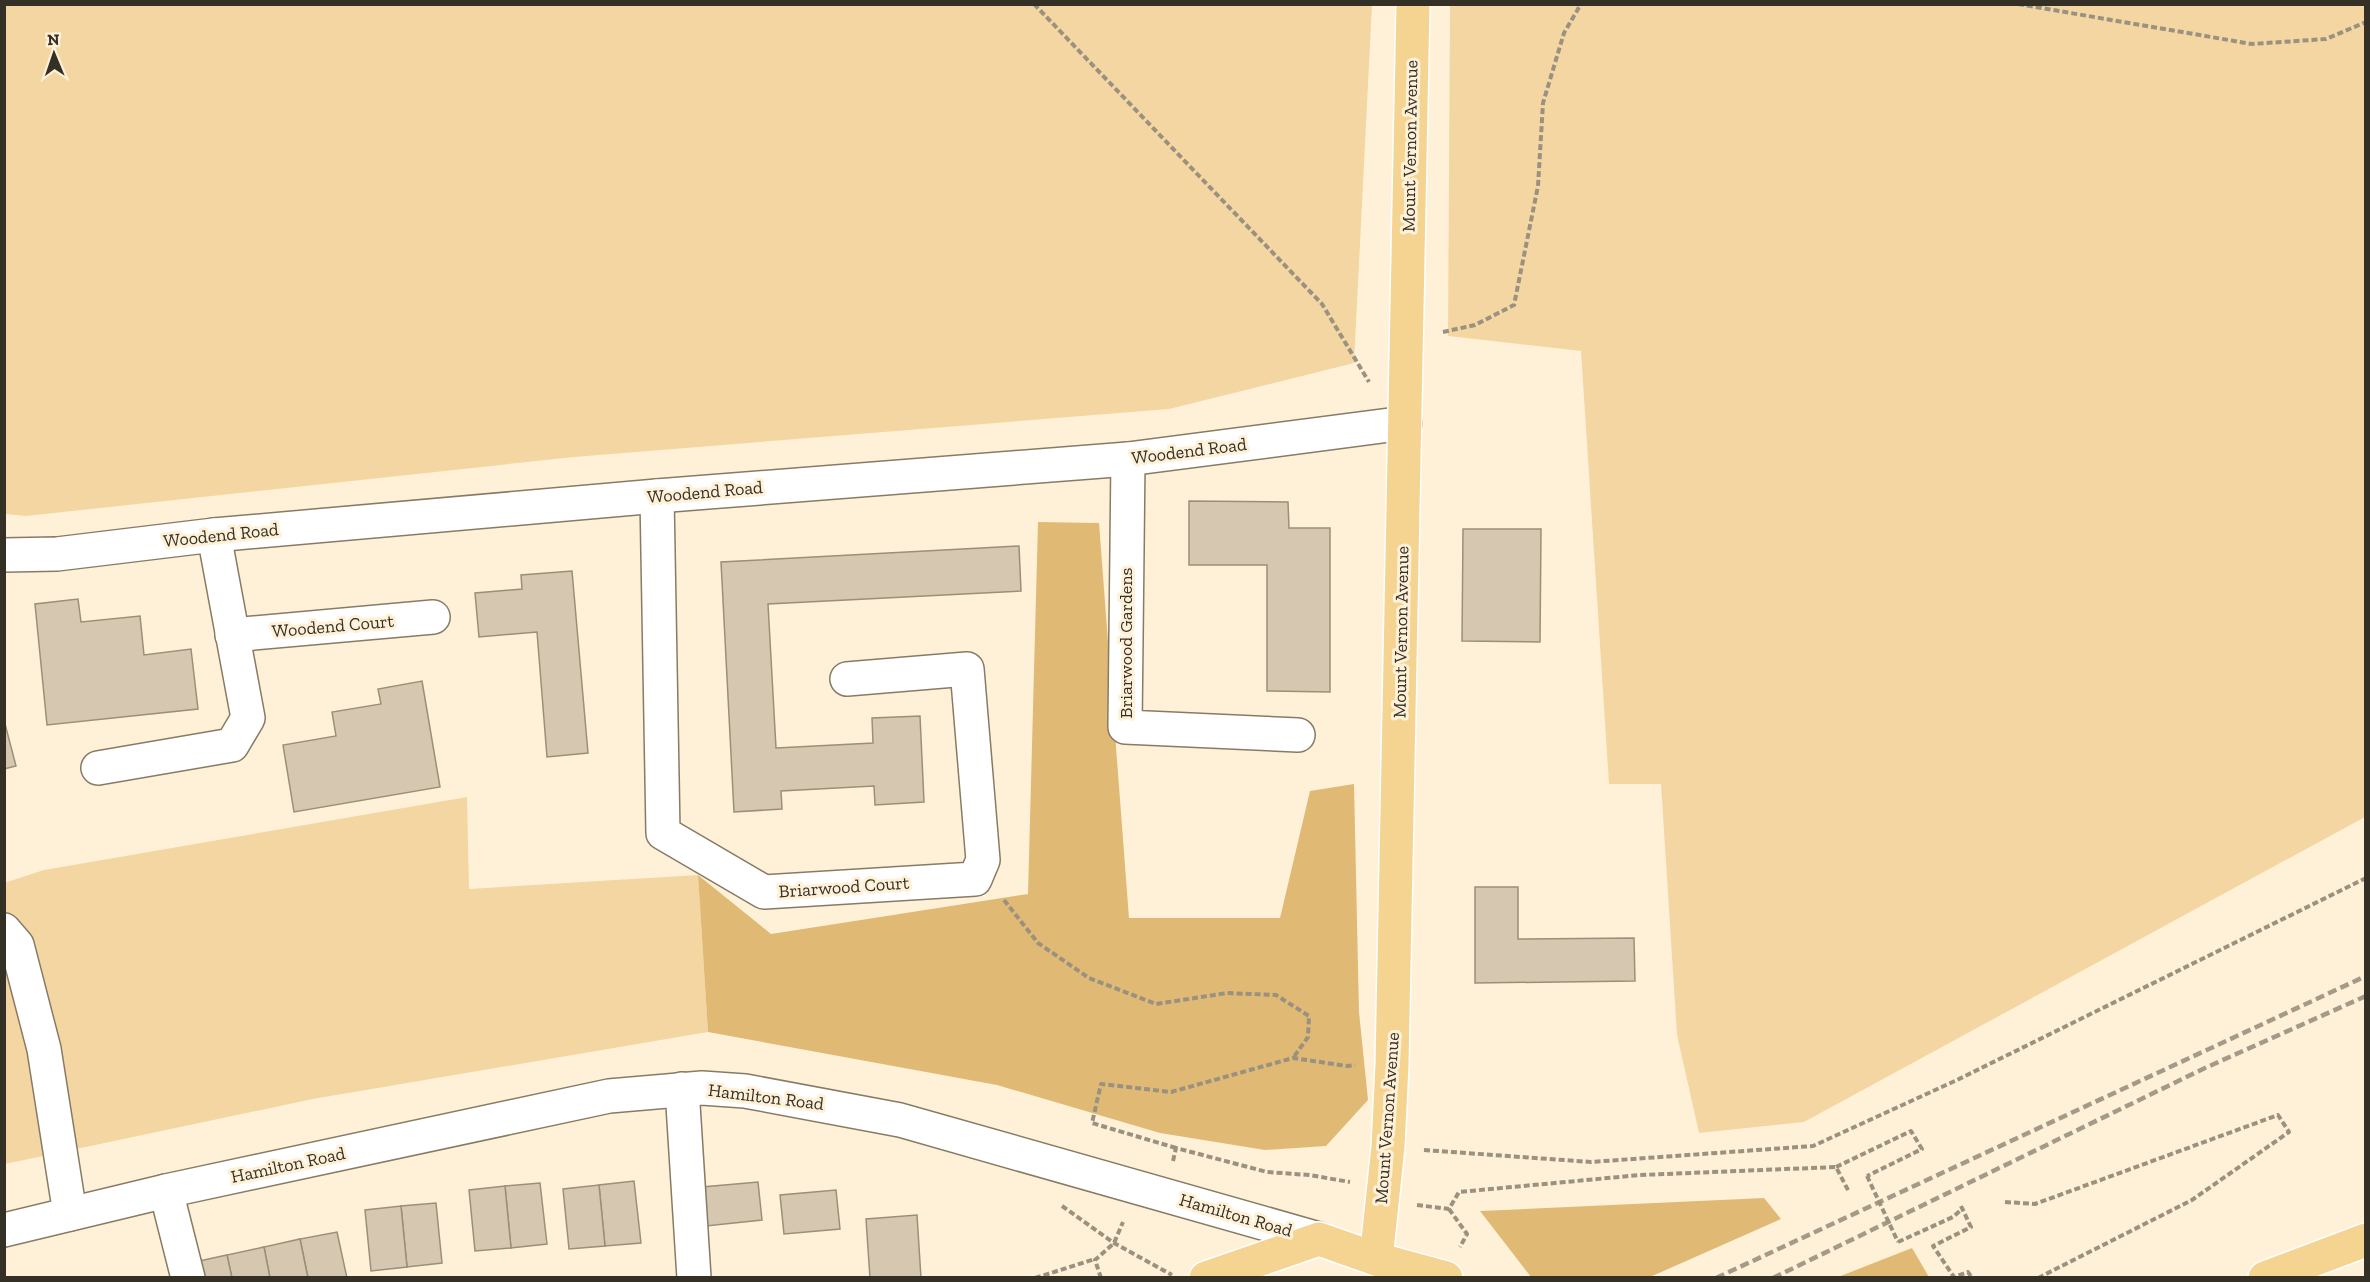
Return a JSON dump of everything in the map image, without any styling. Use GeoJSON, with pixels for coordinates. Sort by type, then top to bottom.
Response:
{"type":"FeatureCollection","features":[{"type":"Feature","properties":{"kind":"main road","name":"Mount Vernon Avenue"},"geometry":{"type":"LineString","coordinates":[[1376,1259],[1388,1147],[1392,1053],[1413,4]]}},
{"type":"Feature","properties":{"kind":"main road","name":"Hamilton Road"},"geometry":{"type":"LineString","coordinates":[[1319,1239],[1376,1259],[1446,1278]]}},
{"type":"Feature","properties":{"kind":"main road"},"geometry":{"type":"LineString","coordinates":[[1206,1278],[1319,1239]]}},
{"type":"Feature","properties":{"kind":"main road"},"geometry":{"type":"LineString","coordinates":[[2265,1278],[2366,1240]]}},
{"type":"Feature","properties":{"kind":"street","name":"Woodend Road"},"geometry":{"type":"LineString","coordinates":[[4,555],[57,554],[214,535],[657,496],[1128,459],[1405,423]]}},
{"type":"Feature","properties":{"kind":"street","name":"Briarwood Gardens"},"geometry":{"type":"LineString","coordinates":[[1128,459],[1125,727],[1298,735]]}},
{"type":"Feature","properties":{"kind":"street","name":"Briarwood Court"},"geometry":{"type":"LineString","coordinates":[[657,496],[663,833],[764,892],[975,879],[979,868]]}},
{"type":"Feature","properties":{"kind":"street"},"geometry":{"type":"LineString","coordinates":[[98,768],[232,745],[248,718],[214,535]]}},
{"type":"Feature","properties":{"kind":"street","name":"Woodend Court"},"geometry":{"type":"LineString","coordinates":[[232,635],[434,617]]}},
{"type":"Feature","properties":{"kind":"street"},"geometry":{"type":"LineString","coordinates":[[847,679],[967,669],[983,860],[979,868]]}},
{"type":"Feature","properties":{"kind":"street"},"geometry":{"type":"LineString","coordinates":[[4,930],[17,945],[44,1049],[70,1214]]}},
{"type":"Feature","properties":{"kind":"street"},"geometry":{"type":"LineString","coordinates":[[682,1089],[694,1278]]}},
{"type":"Feature","properties":{"kind":"street","name":"Hamilton Road"},"geometry":{"type":"LineString","coordinates":[[4,1230],[166,1191],[609,1096],[682,1089],[745,1091],[900,1120],[1319,1239]]}},
{"type":"Feature","properties":{"kind":"street"},"geometry":{"type":"LineString","coordinates":[[166,1191],[188,1278]]}},
{"type":"Feature","properties":{"kind":"path"},"geometry":{"type":"LineString","coordinates":[[1034,4],[1322,304],[1368,380],[1405,423]]}},
{"type":"Feature","properties":{"kind":"path"},"geometry":{"type":"LineString","coordinates":[[1407,341],[1475,325],[1514,304],[1538,186],[1543,103],[1564,33],[1581,4]]}},
{"type":"Feature","properties":{"kind":"path"},"geometry":{"type":"LineString","coordinates":[[2018,4],[2252,44],[2326,39],[2366,22]]}},
{"type":"Feature","properties":{"kind":"path"},"geometry":{"type":"LineString","coordinates":[[979,868],[1038,943],[1089,978],[1156,1004],[1227,993],[1276,995],[1309,1016],[1308,1037],[1293,1058]]}},
{"type":"Feature","properties":{"kind":"path"},"geometry":{"type":"LineString","coordinates":[[1388,1147],[1591,1162],[1813,1146],[1957,1080],[2366,878]]}},
{"type":"Feature","properties":{"kind":"path"},"geometry":{"type":"LineString","coordinates":[[1176,1148],[1092,1123],[1101,1084],[1171,1092],[1293,1058],[1347,1066]]}},
{"type":"Feature","properties":{"kind":"path"},"geometry":{"type":"LineString","coordinates":[[2006,1203],[2035,1204],[2278,1115],[2289,1132],[2192,1200],[2038,1278]]}},
{"type":"Feature","properties":{"kind":"path"},"geometry":{"type":"LineString","coordinates":[[1384,1189],[1400,1203],[1449,1209],[1459,1192],[1640,1175],[1836,1167],[1911,1131],[1922,1149],[1867,1176],[1899,1242],[1953,1217],[1961,1208],[1971,1227],[1933,1246],[1954,1277],[1968,1272],[1972,1278]]}},
{"type":"Feature","properties":{"kind":"path"},"geometry":{"type":"LineString","coordinates":[[1836,1167],[1849,1192]]}},
{"type":"Feature","properties":{"kind":"path"},"geometry":{"type":"LineString","coordinates":[[1055,1201],[1114,1242],[1176,1278]]}},
{"type":"Feature","properties":{"kind":"path"},"geometry":{"type":"LineString","coordinates":[[1035,1278],[1096,1258],[1114,1242]]}},
{"type":"Feature","properties":{"kind":"path"},"geometry":{"type":"LineString","coordinates":[[1096,1258],[1101,1278]]}},
{"type":"Feature","properties":{"kind":"shaded area"},"geometry":{"type":"Polygon","coordinates":[[[4,5],[1372,5],[1354,363],[1169,409],[574,457],[26,516],[5,514],[4,5]]]}},
{"type":"Feature","properties":{"kind":"shaded area"},"geometry":{"type":"Polygon","coordinates":[[[1450,5],[2365,5],[2365,817],[1804,1122],[1699,1133],[1677,1035],[1661,784],[1609,784],[1581,351],[1448,336],[1450,5]]]}},
{"type":"Feature","properties":{"kind":"shaded area"},"geometry":{"type":"Polygon","coordinates":[[[1038,522],[1099,523],[1129,918],[1280,918],[1310,791],[1354,784],[1359,1012],[1368,1100],[1326,1146],[1265,1150],[1160,1133],[997,1085],[708,1032],[698,875],[771,934],[1028,894],[1038,522]]]}},
{"type":"Feature","properties":{"kind":"shaded area"},"geometry":{"type":"Polygon","coordinates":[[[467,797],[469,889],[698,875],[708,1032],[313,1099],[5,1164],[4,883],[44,870],[467,797]]]}},
{"type":"Feature","properties":{"kind":"shaded area"},"geometry":{"type":"Polygon","coordinates":[[[1764,1198],[1781,1219],[1650,1277],[1531,1277],[1480,1211],[1764,1198]]]}},
{"type":"Feature","properties":{"kind":"shaded area"},"geometry":{"type":"Polygon","coordinates":[[[1912,1248],[1929,1277],[1838,1277],[1912,1248]]]}},
{"type":"Feature","properties":{"kind":"building"},"geometry":{"type":"Polygon","coordinates":[[[1189,501],[1288,502],[1289,528],[1330,528],[1330,692],[1267,691],[1267,565],[1189,565],[1189,501]]]}},
{"type":"Feature","properties":{"kind":"building"},"geometry":{"type":"Polygon","coordinates":[[[1463,529],[1541,529],[1540,642],[1462,641],[1463,529]]]}},
{"type":"Feature","properties":{"kind":"building"},"geometry":{"type":"Polygon","coordinates":[[[1019,546],[1021,591],[768,604],[776,748],[873,743],[872,718],[920,716],[924,802],[875,805],[874,786],[781,791],[782,809],[734,812],[721,562],[1019,546]]]}},
{"type":"Feature","properties":{"kind":"building"},"geometry":{"type":"Polygon","coordinates":[[[572,571],[588,753],[547,757],[537,632],[479,637],[475,593],[522,589],[521,575],[572,571]]]}},
{"type":"Feature","properties":{"kind":"building"},"geometry":{"type":"Polygon","coordinates":[[[78,599],[81,622],[140,616],[144,655],[191,649],[198,709],[47,725],[35,604],[78,599]]]}},
{"type":"Feature","properties":{"kind":"building"},"geometry":{"type":"Polygon","coordinates":[[[422,681],[440,787],[294,812],[283,745],[336,736],[332,712],[381,704],[378,689],[422,681]]]}},
{"type":"Feature","properties":{"kind":"building"},"geometry":{"type":"Polygon","coordinates":[[[4,720],[16,766],[4,769],[4,720]]]}},
{"type":"Feature","properties":{"kind":"building"},"geometry":{"type":"Polygon","coordinates":[[[1475,887],[1518,887],[1518,939],[1634,938],[1635,981],[1475,983],[1475,887]]]}},
{"type":"Feature","properties":{"kind":"building"},"geometry":{"type":"Polygon","coordinates":[[[634,1181],[641,1243],[605,1246],[599,1185],[634,1181]]]}},
{"type":"Feature","properties":{"kind":"building"},"geometry":{"type":"Polygon","coordinates":[[[758,1182],[762,1220],[706,1226],[702,1187],[758,1182]]]}},
{"type":"Feature","properties":{"kind":"building"},"geometry":{"type":"Polygon","coordinates":[[[540,1183],[547,1244],[511,1248],[505,1186],[540,1183]]]}},
{"type":"Feature","properties":{"kind":"building"},"geometry":{"type":"Polygon","coordinates":[[[599,1185],[605,1246],[569,1249],[563,1189],[599,1185]]]}},
{"type":"Feature","properties":{"kind":"building"},"geometry":{"type":"Polygon","coordinates":[[[505,1186],[511,1248],[475,1251],[469,1190],[505,1186]]]}},
{"type":"Feature","properties":{"kind":"building"},"geometry":{"type":"Polygon","coordinates":[[[836,1190],[840,1229],[784,1234],[780,1195],[836,1190]]]}},
{"type":"Feature","properties":{"kind":"building"},"geometry":{"type":"Polygon","coordinates":[[[436,1203],[442,1263],[407,1267],[401,1206],[436,1203]]]}},
{"type":"Feature","properties":{"kind":"building"},"geometry":{"type":"Polygon","coordinates":[[[401,1206],[407,1267],[371,1271],[365,1210],[401,1206]]]}},
{"type":"Feature","properties":{"kind":"building"},"geometry":{"type":"Polygon","coordinates":[[[917,1215],[921,1278],[870,1278],[866,1219],[917,1215]]]}},
{"type":"Feature","properties":{"kind":"building"},"geometry":{"type":"Polygon","coordinates":[[[337,1232],[347,1278],[308,1278],[300,1239],[337,1232]]]}},
{"type":"Feature","properties":{"kind":"building"},"geometry":{"type":"Polygon","coordinates":[[[300,1239],[308,1278],[270,1278],[264,1247],[300,1239]]]}},
{"type":"Feature","properties":{"kind":"building"},"geometry":{"type":"Polygon","coordinates":[[[264,1247],[270,1278],[232,1278],[227,1255],[264,1247]]]}},
{"type":"Feature","properties":{"kind":"building"},"geometry":{"type":"Polygon","coordinates":[[[227,1255],[232,1278],[193,1278],[190,1263],[227,1255]]]}},
{"type":"Feature","properties":{"kind":"railway"},"geometry":{"type":"LineString","coordinates":[[1716,1278],[2366,976]]}},
{"type":"Feature","properties":{"kind":"railway"},"geometry":{"type":"LineString","coordinates":[[1773,1278],[2205,1068],[2366,996]]}}]}
